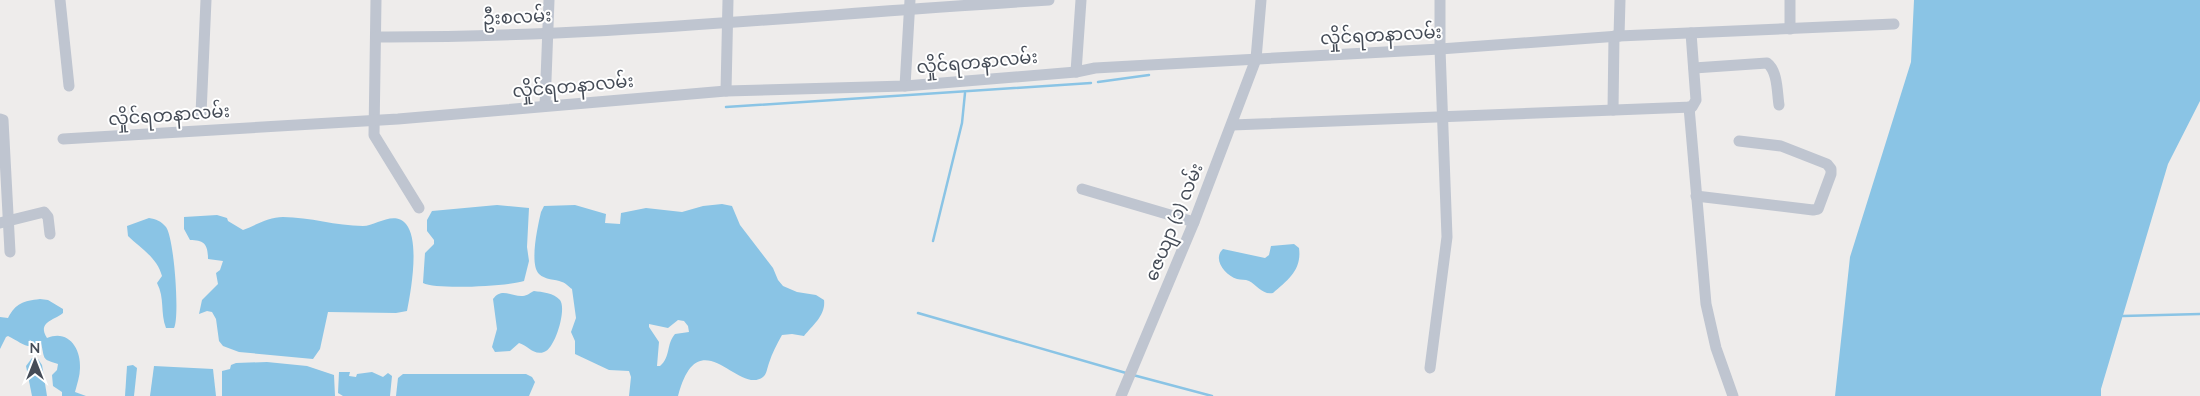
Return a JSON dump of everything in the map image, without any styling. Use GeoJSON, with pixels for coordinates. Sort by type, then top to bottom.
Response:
{"type":"FeatureCollection","features":[{"type":"Feature","properties":{"kind":"street"},"geometry":{"type":"LineString","coordinates":[[60,0],[70,86]]}},
{"type":"Feature","properties":{"kind":"street"},"geometry":{"type":"LineString","coordinates":[[201,114],[206,0]]}},
{"type":"Feature","properties":{"kind":"street"},"geometry":{"type":"LineString","coordinates":[[376,0],[374,135],[419,208]]}},
{"type":"Feature","properties":{"kind":"street"},"geometry":{"type":"LineString","coordinates":[[545,106],[546,34],[549,0]]}},
{"type":"Feature","properties":{"kind":"street"},"geometry":{"type":"LineString","coordinates":[[726,90],[728,0]]}},
{"type":"Feature","properties":{"kind":"street","name":"ဦးစလမ်း"},"geometry":{"type":"LineString","coordinates":[[376,37],[461,38],[546,34],[728,22],[910,4],[1049,0]]}},
{"type":"Feature","properties":{"kind":"street"},"geometry":{"type":"LineString","coordinates":[[1076,72],[1081,0]]}},
{"type":"Feature","properties":{"kind":"street","name":"ဇေယျာ (၁) လမ်း"},"geometry":{"type":"LineString","coordinates":[[1121,396],[1194,222],[1256,59],[1261,0]]}},
{"type":"Feature","properties":{"kind":"street"},"geometry":{"type":"LineString","coordinates":[[1430,368],[1447,237],[1440,0]]}},
{"type":"Feature","properties":{"kind":"street"},"geometry":{"type":"LineString","coordinates":[[1613,110],[1620,0]]}},
{"type":"Feature","properties":{"kind":"street"},"geometry":{"type":"LineString","coordinates":[[1790,0],[1790,29]]}},
{"type":"Feature","properties":{"kind":"street"},"geometry":{"type":"LineString","coordinates":[[905,86],[910,4]]}},
{"type":"Feature","properties":{"kind":"street","name":"လှိုင်ရတနာလမ်း"},"geometry":{"type":"LineString","coordinates":[[63,139],[398,119],[726,90],[905,86],[1076,72],[1095,68],[1440,49],[1617,36],[1894,24]]}},
{"type":"Feature","properties":{"kind":"street"},"geometry":{"type":"LineString","coordinates":[[1232,124],[1689,107],[1695,105],[1696,100],[1690,33]]}},
{"type":"Feature","properties":{"kind":"street"},"geometry":{"type":"LineString","coordinates":[[1694,68],[1767,63],[1771,66],[1774,74],[1779,105]]}},
{"type":"Feature","properties":{"kind":"street"},"geometry":{"type":"LineString","coordinates":[[1689,107],[1706,304],[1716,348],[1733,396]]}},
{"type":"Feature","properties":{"kind":"street"},"geometry":{"type":"LineString","coordinates":[[0,119],[4,120],[4,222],[10,252]]}},
{"type":"Feature","properties":{"kind":"street"},"geometry":{"type":"LineString","coordinates":[[1696,196],[1812,210],[1818,209],[1831,174],[1831,169],[1827,164],[1781,146],[1739,141]]}},
{"type":"Feature","properties":{"kind":"street"},"geometry":{"type":"LineString","coordinates":[[1082,189],[1194,222]]}},
{"type":"Feature","properties":{"kind":"street"},"geometry":{"type":"LineString","coordinates":[[4,222],[44,212],[48,217],[50,234]]}},
{"type":"Feature","properties":{"kind":"water"},"geometry":{"type":"Polygon","coordinates":[[[1914,0],[2200,0],[2200,101],[2168,164],[2101,389],[2101,396],[1835,396],[1850,257],[1911,62],[1914,0]]]}},
{"type":"Feature","properties":{"kind":"water"},"geometry":{"type":"Polygon","coordinates":[[[722,204],[732,206],[740,225],[773,268],[783,286],[797,292],[816,295],[824,300],[823,310],[818,320],[804,336],[782,335],[763,377],[753,380],[742,377],[708,360],[697,362],[687,373],[678,396],[629,396],[631,377],[629,371],[609,370],[575,354],[575,341],[571,332],[576,318],[572,289],[559,281],[541,276],[536,269],[534,253],[541,212],[544,206],[575,205],[606,214],[605,223],[620,224],[621,213],[646,208],[682,212],[703,206],[722,204]],[[678,320],[668,328],[649,324],[659,342],[657,366],[660,366],[666,359],[670,342],[675,334],[689,332],[688,326],[684,321],[678,320]]]}},
{"type":"Feature","properties":{"kind":"water"},"geometry":{"type":"Polygon","coordinates":[[[497,205],[529,208],[527,247],[529,261],[524,281],[473,286],[442,286],[423,283],[425,253],[434,244],[434,240],[427,231],[427,220],[432,211],[497,205]]]}},
{"type":"Feature","properties":{"kind":"water"},"geometry":{"type":"Polygon","coordinates":[[[217,215],[227,218],[228,221],[243,230],[278,217],[303,218],[343,225],[363,226],[391,218],[401,220],[406,224],[410,232],[414,254],[407,311],[396,313],[328,312],[320,349],[313,359],[239,352],[223,346],[219,341],[216,319],[212,312],[207,311],[199,314],[202,300],[218,284],[216,273],[220,270],[223,261],[208,259],[206,246],[202,242],[190,240],[184,229],[184,217],[217,215]]]}},
{"type":"Feature","properties":{"kind":"water"},"geometry":{"type":"Polygon","coordinates":[[[149,218],[162,223],[169,234],[174,260],[176,294],[176,321],[174,328],[166,328],[164,322],[161,294],[157,283],[162,276],[160,269],[148,253],[128,236],[127,226],[149,218]]]}},
{"type":"Feature","properties":{"kind":"water"},"geometry":{"type":"Polygon","coordinates":[[[1294,244],[1299,248],[1296,268],[1289,279],[1273,293],[1266,293],[1248,280],[1233,277],[1224,270],[1219,262],[1220,253],[1223,249],[1265,258],[1269,255],[1271,246],[1294,244]]]}},
{"type":"Feature","properties":{"kind":"water"},"geometry":{"type":"Polygon","coordinates":[[[534,291],[555,296],[562,305],[559,328],[552,344],[544,352],[540,353],[519,343],[510,351],[495,352],[492,347],[497,329],[493,299],[496,295],[503,293],[523,296],[534,291]]]}},
{"type":"Feature","properties":{"kind":"water"},"geometry":{"type":"Polygon","coordinates":[[[40,299],[48,300],[63,309],[63,313],[45,325],[44,333],[47,338],[61,336],[67,338],[76,347],[80,368],[75,392],[86,396],[62,396],[62,392],[53,386],[52,375],[57,370],[58,364],[45,358],[41,343],[28,346],[8,336],[0,349],[0,317],[8,318],[17,306],[40,299]]]}},
{"type":"Feature","properties":{"kind":"water"},"geometry":{"type":"Polygon","coordinates":[[[32,358],[38,359],[42,365],[47,396],[32,396],[26,366],[32,358]]]}},
{"type":"Feature","properties":{"kind":"water"},"geometry":{"type":"Polygon","coordinates":[[[267,362],[307,366],[334,375],[335,396],[222,396],[222,371],[230,369],[231,365],[236,363],[267,362]]]}},
{"type":"Feature","properties":{"kind":"water"},"geometry":{"type":"Polygon","coordinates":[[[133,365],[137,368],[134,396],[125,396],[127,366],[133,365]]]}},
{"type":"Feature","properties":{"kind":"water"},"geometry":{"type":"Polygon","coordinates":[[[154,366],[213,369],[216,396],[150,396],[154,366]]]}},
{"type":"Feature","properties":{"kind":"water"},"geometry":{"type":"Polygon","coordinates":[[[339,372],[350,372],[349,376],[356,377],[357,374],[372,372],[383,377],[388,373],[392,376],[390,396],[343,396],[338,393],[339,372]]]}},
{"type":"Feature","properties":{"kind":"water"},"geometry":{"type":"Polygon","coordinates":[[[403,374],[526,374],[532,377],[535,382],[529,396],[396,396],[398,378],[403,374]]]}},
{"type":"Feature","properties":{"kind":"waterway"},"geometry":{"type":"LineString","coordinates":[[1098,82],[1149,75]]}},
{"type":"Feature","properties":{"kind":"waterway"},"geometry":{"type":"LineString","coordinates":[[726,107],[1091,83]]}},
{"type":"Feature","properties":{"kind":"waterway"},"geometry":{"type":"LineString","coordinates":[[933,241],[962,123],[965,93]]}},
{"type":"Feature","properties":{"kind":"waterway"},"geometry":{"type":"LineString","coordinates":[[918,313],[1126,373]]}},
{"type":"Feature","properties":{"kind":"waterway"},"geometry":{"type":"LineString","coordinates":[[2123,316],[2200,314]]}},
{"type":"Feature","properties":{"kind":"waterway"},"geometry":{"type":"LineString","coordinates":[[1133,375],[1212,396]]}}]}
